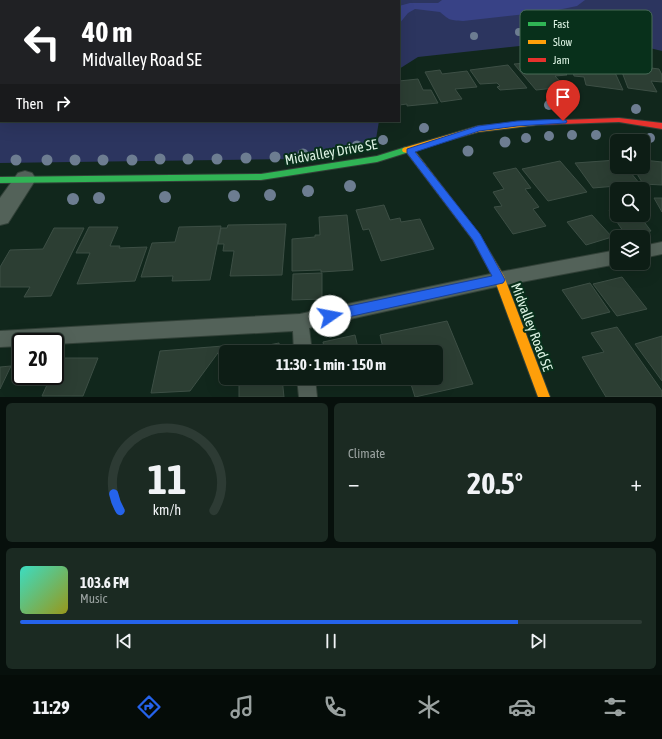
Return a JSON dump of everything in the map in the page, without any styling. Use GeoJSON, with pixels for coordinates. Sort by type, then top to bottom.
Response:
{"type":"FeatureCollection","features":[{"type":"Feature","properties":{"kind":"street","name":"Midvalley Drive SE"},"geometry":{"type":"LineString","coordinates":[[0,180],[261,177],[377,159],[410,151],[478,129],[517,123],[619,120],[662,126]]}},
{"type":"Feature","properties":{"kind":"street","name":"Midvalley Road SE"},"geometry":{"type":"LineString","coordinates":[[410,151],[476,237],[500,280],[544,397]]}},
{"type":"Feature","properties":{"kind":"street"},"geometry":{"type":"LineString","coordinates":[[0,216],[25,179]]}},
{"type":"Feature","properties":{"kind":"lane"},"geometry":{"type":"LineString","coordinates":[[650,251],[662,248]]}},
{"type":"Feature","properties":{"kind":"lane"},"geometry":{"type":"LineString","coordinates":[[0,339],[300,322],[610,258]]}},
{"type":"Feature","properties":{"kind":"lane"},"geometry":{"type":"LineString","coordinates":[[300,322],[302,345]]}},
{"type":"Feature","properties":{"kind":"lane"},"geometry":{"type":"LineString","coordinates":[[307,385],[308,397]]}},
{"type":"Feature","properties":{"kind":"shaded area"},"geometry":{"type":"Polygon","coordinates":[[[400,0],[662,0],[662,51],[652,49],[652,10],[520,10],[520,46],[418,57],[400,68],[400,0]]]}},
{"type":"Feature","properties":{"kind":"shaded area"},"geometry":{"type":"Polygon","coordinates":[[[442,0],[585,0],[577,6],[558,10],[520,10],[520,15],[463,21],[450,19],[440,12],[415,9],[408,13],[400,23],[400,6],[410,3],[438,3],[442,0]]]}},
{"type":"Feature","properties":{"kind":"shaded area"},"geometry":{"type":"Polygon","coordinates":[[[0,122],[379,122],[375,145],[342,153],[298,159],[0,163],[0,122]]]}},
{"type":"Feature","properties":{"kind":"building"},"geometry":{"type":"Polygon","coordinates":[[[514,64],[520,64],[520,71],[514,64]]]}},
{"type":"Feature","properties":{"kind":"building"},"geometry":{"type":"Polygon","coordinates":[[[508,65],[527,88],[500,90],[497,87],[500,86],[497,83],[480,84],[470,70],[508,65]]]}},
{"type":"Feature","properties":{"kind":"building"},"geometry":{"type":"Polygon","coordinates":[[[652,68],[659,69],[662,75],[662,82],[651,81],[657,92],[628,88],[623,74],[652,74],[652,68]]]}},
{"type":"Feature","properties":{"kind":"building"},"geometry":{"type":"Polygon","coordinates":[[[440,70],[442,74],[467,71],[477,87],[455,89],[462,99],[441,102],[425,72],[440,70]]]}},
{"type":"Feature","properties":{"kind":"building"},"geometry":{"type":"Polygon","coordinates":[[[522,74],[567,75],[555,76],[565,87],[536,90],[522,74]]]}},
{"type":"Feature","properties":{"kind":"building"},"geometry":{"type":"Polygon","coordinates":[[[574,74],[616,74],[623,90],[586,85],[584,77],[574,76],[574,74]]]}},
{"type":"Feature","properties":{"kind":"building"},"geometry":{"type":"Polygon","coordinates":[[[418,79],[423,90],[431,90],[438,103],[407,106],[407,104],[400,105],[400,81],[418,79]]]}},
{"type":"Feature","properties":{"kind":"building"},"geometry":{"type":"Polygon","coordinates":[[[610,160],[610,174],[632,174],[638,182],[610,182],[610,187],[593,188],[575,163],[610,160]]]}},
{"type":"Feature","properties":{"kind":"building"},"geometry":{"type":"Polygon","coordinates":[[[560,161],[587,192],[548,201],[522,169],[560,161]]]}},
{"type":"Feature","properties":{"kind":"building"},"geometry":{"type":"Polygon","coordinates":[[[650,161],[662,162],[662,185],[650,184],[650,182],[642,182],[637,174],[650,174],[650,161]]]}},
{"type":"Feature","properties":{"kind":"building"},"geometry":{"type":"Polygon","coordinates":[[[516,168],[531,188],[525,189],[539,207],[533,209],[546,226],[513,234],[494,207],[502,206],[493,192],[504,189],[493,173],[516,168]]]}},
{"type":"Feature","properties":{"kind":"building"},"geometry":{"type":"Polygon","coordinates":[[[654,198],[662,198],[662,212],[654,198]]]}},
{"type":"Feature","properties":{"kind":"building"},"geometry":{"type":"Polygon","coordinates":[[[384,205],[390,220],[400,218],[401,222],[420,219],[434,249],[381,261],[369,229],[363,230],[356,210],[384,205]]]}},
{"type":"Feature","properties":{"kind":"building"},"geometry":{"type":"Polygon","coordinates":[[[347,215],[353,270],[321,272],[321,270],[292,271],[292,239],[315,237],[315,235],[320,235],[319,217],[347,215]]]}},
{"type":"Feature","properties":{"kind":"building"},"geometry":{"type":"Polygon","coordinates":[[[592,215],[610,235],[610,238],[586,245],[567,222],[592,215]]]}},
{"type":"Feature","properties":{"kind":"building"},"geometry":{"type":"Polygon","coordinates":[[[617,222],[644,222],[651,231],[650,230],[622,230],[617,222]]]}},
{"type":"Feature","properties":{"kind":"building"},"geometry":{"type":"Polygon","coordinates":[[[286,224],[282,275],[230,276],[234,251],[223,251],[224,244],[218,244],[221,228],[227,228],[228,225],[286,224]]]}},
{"type":"Feature","properties":{"kind":"building"},"geometry":{"type":"Polygon","coordinates":[[[221,226],[210,280],[172,281],[173,276],[141,277],[152,243],[175,242],[179,227],[221,226]]]}},
{"type":"Feature","properties":{"kind":"building"},"geometry":{"type":"Polygon","coordinates":[[[89,227],[118,227],[110,246],[120,246],[119,248],[147,247],[135,281],[77,284],[90,253],[76,253],[89,227]]]}},
{"type":"Feature","properties":{"kind":"building"},"geometry":{"type":"Polygon","coordinates":[[[54,228],[84,228],[51,296],[24,297],[30,287],[0,287],[0,267],[10,250],[43,249],[54,228]]]}},
{"type":"Feature","properties":{"kind":"building"},"geometry":{"type":"Polygon","coordinates":[[[322,273],[322,299],[292,300],[293,274],[322,273]]]}},
{"type":"Feature","properties":{"kind":"building"},"geometry":{"type":"Polygon","coordinates":[[[622,277],[647,309],[617,316],[593,284],[622,277]]]}},
{"type":"Feature","properties":{"kind":"building"},"geometry":{"type":"Polygon","coordinates":[[[590,283],[610,312],[582,319],[562,290],[590,283]]]}},
{"type":"Feature","properties":{"kind":"building"},"geometry":{"type":"Polygon","coordinates":[[[447,321],[473,384],[415,397],[411,385],[443,385],[443,345],[382,345],[380,335],[447,321]]]}},
{"type":"Feature","properties":{"kind":"building"},"geometry":{"type":"Polygon","coordinates":[[[617,327],[662,391],[662,397],[606,397],[582,357],[604,352],[591,333],[617,327]]]}},
{"type":"Feature","properties":{"kind":"building"},"geometry":{"type":"Polygon","coordinates":[[[355,335],[357,345],[324,345],[323,342],[355,335]]]}},
{"type":"Feature","properties":{"kind":"building"},"geometry":{"type":"Polygon","coordinates":[[[662,336],[662,381],[635,344],[662,336]]]}},
{"type":"Feature","properties":{"kind":"building"},"geometry":{"type":"Polygon","coordinates":[[[279,343],[279,345],[269,345],[279,343]]]}},
{"type":"Feature","properties":{"kind":"building"},"geometry":{"type":"Polygon","coordinates":[[[219,346],[219,351],[190,391],[151,393],[160,351],[219,346]]]}},
{"type":"Feature","properties":{"kind":"building"},"geometry":{"type":"Polygon","coordinates":[[[64,358],[98,358],[83,396],[42,396],[47,385],[64,385],[64,358]]]}},
{"type":"Feature","properties":{"kind":"building"},"geometry":{"type":"Polygon","coordinates":[[[11,366],[0,389],[0,367],[11,366]]]}},
{"type":"Feature","properties":{"kind":"building"},"geometry":{"type":"Polygon","coordinates":[[[239,385],[283,385],[284,397],[239,397],[239,385]]]}},
{"type":"Feature","properties":{"kind":"traffic: fast"},"geometry":{"type":"LineString","coordinates":[[0,180],[261,177],[377,159],[406,150]]}},
{"type":"Feature","properties":{"kind":"traffic: slow"},"geometry":{"type":"LineString","coordinates":[[406,150],[478,129],[533,123]]}},
{"type":"Feature","properties":{"kind":"traffic: slow"},"geometry":{"type":"LineString","coordinates":[[410,151],[476,237],[500,279],[544,397]]}},
{"type":"Feature","properties":{"kind":"traffic: jam"},"geometry":{"type":"LineString","coordinates":[[533,123],[619,120],[662,126]]}},
{"type":"Feature","properties":{"kind":"route"},"geometry":{"type":"LineString","coordinates":[[330,316],[500,280],[476,237],[410,151],[478,129],[517,123],[563,121]]}}]}
